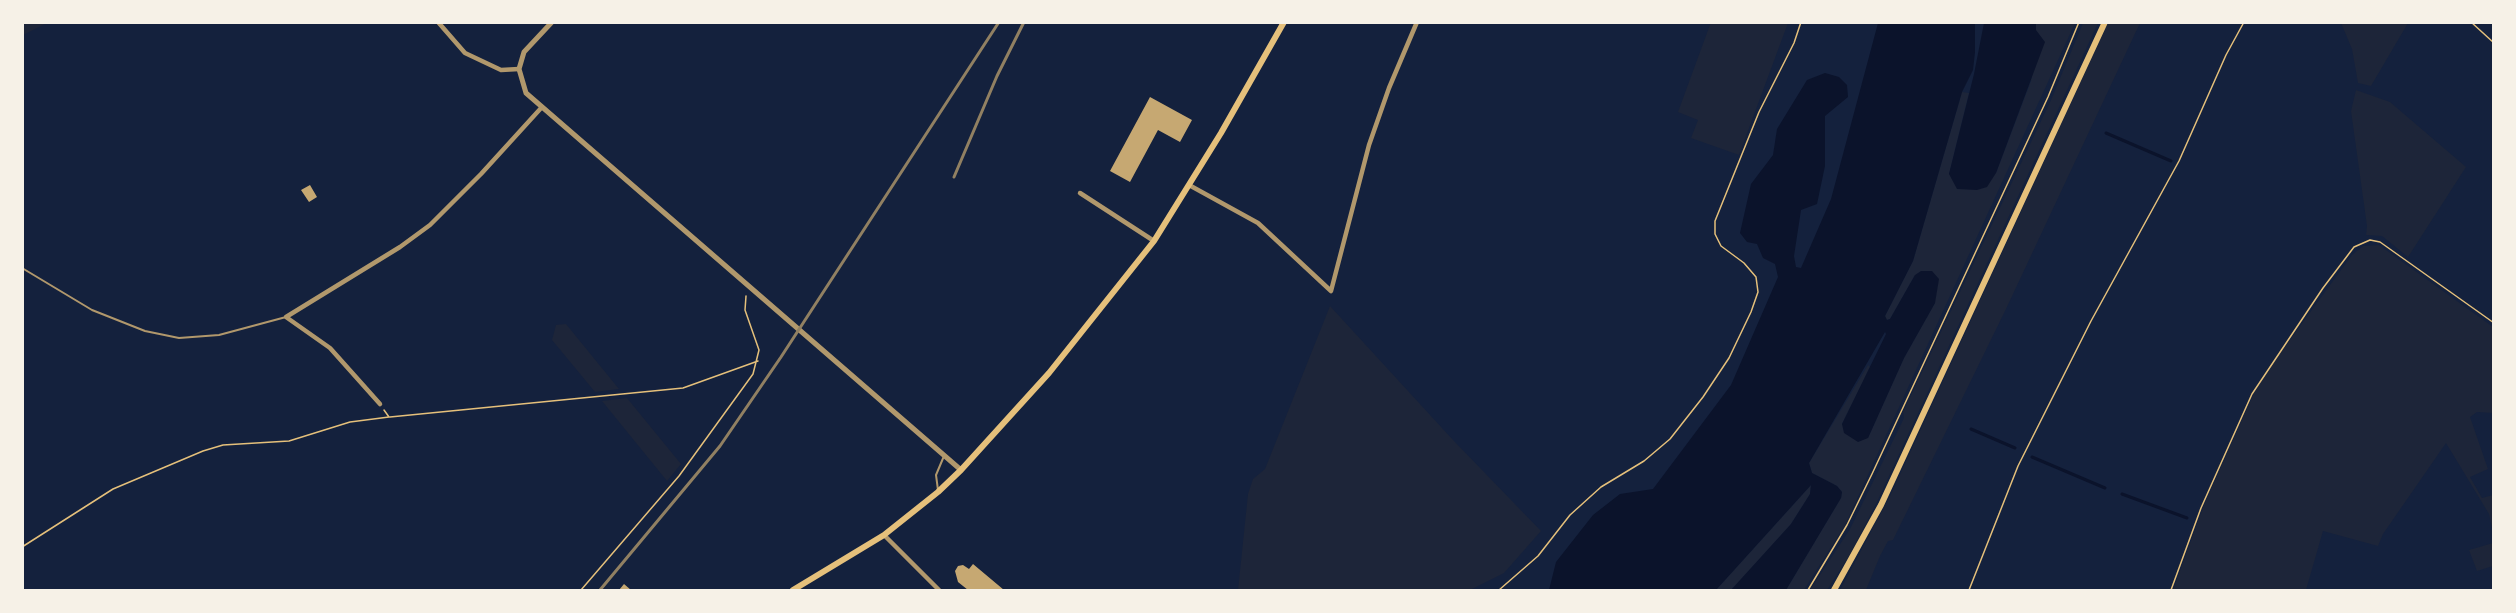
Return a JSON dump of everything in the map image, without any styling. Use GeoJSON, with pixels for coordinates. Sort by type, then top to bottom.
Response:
{"type":"FeatureCollection","features":[{"type":"Feature","properties":{"kind":"main road"},"geometry":{"type":"LineString","coordinates":[[793,591],[884,535],[938,492],[961,470],[1049,373],[1154,241],[1284,22]]}},
{"type":"Feature","properties":{"kind":"main road"},"geometry":{"type":"LineString","coordinates":[[1834,591],[1881,505],[2104,22]]}},
{"type":"Feature","properties":{"kind":"street"},"geometry":{"type":"LineString","coordinates":[[438,22],[465,53],[501,70],[519,69]]}},
{"type":"Feature","properties":{"kind":"street"},"geometry":{"type":"LineString","coordinates":[[552,22],[524,52],[519,69],[526,93],[961,470]]}},
{"type":"Feature","properties":{"kind":"street"},"geometry":{"type":"LineString","coordinates":[[1189,185],[1258,223],[1330,291],[1369,145],[1389,88],[1417,22]]}},
{"type":"Feature","properties":{"kind":"street"},"geometry":{"type":"LineString","coordinates":[[380,404],[330,348],[286,317],[400,247],[430,225],[481,174],[542,107]]}},
{"type":"Feature","properties":{"kind":"street"},"geometry":{"type":"LineString","coordinates":[[1080,193],[1154,241]]}},
{"type":"Feature","properties":{"kind":"street"},"geometry":{"type":"LineString","coordinates":[[884,535],[939,591]]}},
{"type":"Feature","properties":{"kind":"lane"},"geometry":{"type":"LineString","coordinates":[[22,268],[117,322],[168,336],[179,338],[219,335],[286,317]]}},
{"type":"Feature","properties":{"kind":"lane"},"geometry":{"type":"LineString","coordinates":[[938,492],[936,476],[944,456]]}},
{"type":"Feature","properties":{"kind":"path"},"geometry":{"type":"LineString","coordinates":[[1499,591],[1538,556],[1570,515],[1601,487],[1644,461],[1670,439],[1703,397],[1729,358],[1758,292],[1756,277],[1744,263],[1721,246],[1715,234],[1715,221],[1759,112],[1794,43],[1801,22]]}},
{"type":"Feature","properties":{"kind":"path"},"geometry":{"type":"LineString","coordinates":[[1808,591],[1847,525],[1872,474],[2048,97],[2079,22]]}},
{"type":"Feature","properties":{"kind":"path"},"geometry":{"type":"LineString","coordinates":[[1969,591],[2018,466],[2091,321],[2179,161],[2226,55],[2244,22]]}},
{"type":"Feature","properties":{"kind":"path"},"geometry":{"type":"LineString","coordinates":[[2471,22],[2493,43]]}},
{"type":"Feature","properties":{"kind":"path"},"geometry":{"type":"LineString","coordinates":[[2171,591],[2201,508],[2252,394],[2323,288],[2354,247],[2370,240],[2379,242],[2493,323]]}},
{"type":"Feature","properties":{"kind":"path"},"geometry":{"type":"LineString","coordinates":[[581,591],[679,476],[753,374],[759,350],[745,310],[748,287]]}},
{"type":"Feature","properties":{"kind":"path"},"geometry":{"type":"LineString","coordinates":[[22,547],[113,489],[203,451],[223,445],[289,441],[350,422],[389,417],[683,388],[758,361]]}},
{"type":"Feature","properties":{"kind":"path"},"geometry":{"type":"LineString","coordinates":[[380,404],[389,417]]}},
{"type":"Feature","properties":{"kind":"shaded area"},"geometry":{"type":"Polygon","coordinates":[[[23,22],[47,22],[47,23],[23,35],[23,22]]]}},
{"type":"Feature","properties":{"kind":"shaded area"},"geometry":{"type":"Polygon","coordinates":[[[1711,22],[1788,23],[1739,155],[1691,138],[1698,120],[1678,112],[1711,22]]]}},
{"type":"Feature","properties":{"kind":"shaded area"},"geometry":{"type":"Polygon","coordinates":[[[1878,23],[1975,23],[1975,52],[1973,70],[1962,92],[1913,261],[1885,316],[1887,320],[1890,319],[1915,275],[1921,271],[1932,271],[1939,279],[1935,303],[1904,358],[1868,438],[1858,442],[1844,433],[1842,424],[1885,332],[1809,463],[1812,473],[1837,486],[1842,492],[1841,498],[1786,590],[1731,590],[1791,524],[1810,494],[1811,485],[1716,590],[1549,590],[1556,562],[1593,515],[1620,494],[1653,489],[1731,385],[1778,277],[1775,264],[1763,258],[1757,244],[1747,242],[1740,233],[1751,184],[1773,155],[1777,129],[1807,80],[1825,73],[1839,77],[1847,85],[1848,97],[1825,116],[1825,166],[1817,204],[1801,210],[1794,256],[1796,267],[1801,268],[1831,199],[1878,23]]]}},
{"type":"Feature","properties":{"kind":"shaded area"},"geometry":{"type":"Polygon","coordinates":[[[1984,23],[2036,23],[2036,30],[2045,42],[1996,173],[1987,187],[1977,190],[1957,189],[1949,174],[1984,23]]]}},
{"type":"Feature","properties":{"kind":"shaded area"},"geometry":{"type":"Polygon","coordinates":[[[2036,23],[2075,23],[1845,525],[1804,590],[1786,590],[1841,498],[1842,492],[1837,486],[1812,473],[1809,463],[1868,365],[1870,367],[1842,424],[1868,438],[1904,358],[1935,303],[1915,275],[1890,319],[1886,320],[1885,316],[1913,261],[1962,92],[1969,93],[1949,174],[1996,173],[2031,81],[2036,23]]]}},
{"type":"Feature","properties":{"kind":"shaded area"},"geometry":{"type":"Polygon","coordinates":[[[2083,23],[2098,23],[1877,502],[1849,556],[1827,590],[1810,590],[1850,529],[1904,418],[1903,412],[2051,100],[2083,23]]]}},
{"type":"Feature","properties":{"kind":"shaded area"},"geometry":{"type":"Polygon","coordinates":[[[2108,23],[2140,23],[2006,309],[1893,540],[1888,541],[1866,590],[1840,590],[1890,496],[2108,23]]]}},
{"type":"Feature","properties":{"kind":"shaded area"},"geometry":{"type":"Polygon","coordinates":[[[2341,23],[2408,23],[2371,86],[2358,83],[2352,49],[2341,23]]]}},
{"type":"Feature","properties":{"kind":"shaded area"},"geometry":{"type":"Polygon","coordinates":[[[2356,90],[2390,102],[2466,167],[2408,257],[2382,236],[2366,235],[2367,226],[2351,111],[2356,90]]]}},
{"type":"Feature","properties":{"kind":"shaded area"},"geometry":{"type":"Polygon","coordinates":[[[2379,245],[2493,327],[2493,413],[2477,412],[2470,417],[2488,469],[2470,477],[2482,498],[2493,495],[2493,533],[2489,514],[2446,443],[2383,534],[2378,546],[2323,531],[2306,590],[2173,590],[2204,505],[2254,393],[2352,255],[2363,246],[2379,245]]]}},
{"type":"Feature","properties":{"kind":"shaded area"},"geometry":{"type":"Polygon","coordinates":[[[1330,306],[1453,440],[1541,531],[1504,573],[1470,590],[1238,590],[1248,494],[1253,479],[1265,469],[1330,306]]]}},
{"type":"Feature","properties":{"kind":"shaded area"},"geometry":{"type":"Polygon","coordinates":[[[566,324],[619,389],[595,392],[552,340],[556,325],[566,324]]]}},
{"type":"Feature","properties":{"kind":"shaded area"},"geometry":{"type":"Polygon","coordinates":[[[627,398],[681,464],[667,481],[602,401],[627,398]]]}},
{"type":"Feature","properties":{"kind":"shaded area"},"geometry":{"type":"Polygon","coordinates":[[[1811,485],[1810,494],[1791,524],[1756,563],[1731,590],[1716,590],[1811,485]]]}},
{"type":"Feature","properties":{"kind":"shaded area"},"geometry":{"type":"Polygon","coordinates":[[[2493,543],[2493,566],[2477,571],[2469,550],[2493,543]]]}},
{"type":"Feature","properties":{"kind":"building"},"geometry":{"type":"Polygon","coordinates":[[[1150,97],[1192,120],[1180,142],[1158,130],[1130,182],[1110,171],[1150,97]]]}},
{"type":"Feature","properties":{"kind":"building"},"geometry":{"type":"Polygon","coordinates":[[[310,185],[317,197],[309,202],[301,190],[310,185]]]}},
{"type":"Feature","properties":{"kind":"building"},"geometry":{"type":"Polygon","coordinates":[[[973,564],[1004,590],[968,590],[958,582],[955,571],[958,566],[963,565],[969,569],[973,564]]]}},
{"type":"Feature","properties":{"kind":"building"},"geometry":{"type":"Polygon","coordinates":[[[624,584],[631,590],[619,590],[624,584]]]}},
{"type":"Feature","properties":{"kind":"waterway"},"geometry":{"type":"LineString","coordinates":[[2106,133],[2171,161]]}},
{"type":"Feature","properties":{"kind":"waterway"},"geometry":{"type":"LineString","coordinates":[[1971,429],[2015,448]]}},
{"type":"Feature","properties":{"kind":"waterway"},"geometry":{"type":"LineString","coordinates":[[2032,457],[2105,488]]}},
{"type":"Feature","properties":{"kind":"waterway"},"geometry":{"type":"LineString","coordinates":[[2122,494],[2187,518]]}},
{"type":"Feature","properties":{"kind":"railway"},"geometry":{"type":"LineString","coordinates":[[600,590],[720,446],[781,357],[999,22]]}},
{"type":"Feature","properties":{"kind":"railway"},"geometry":{"type":"LineString","coordinates":[[954,177],[997,76],[1024,22]]}}]}
